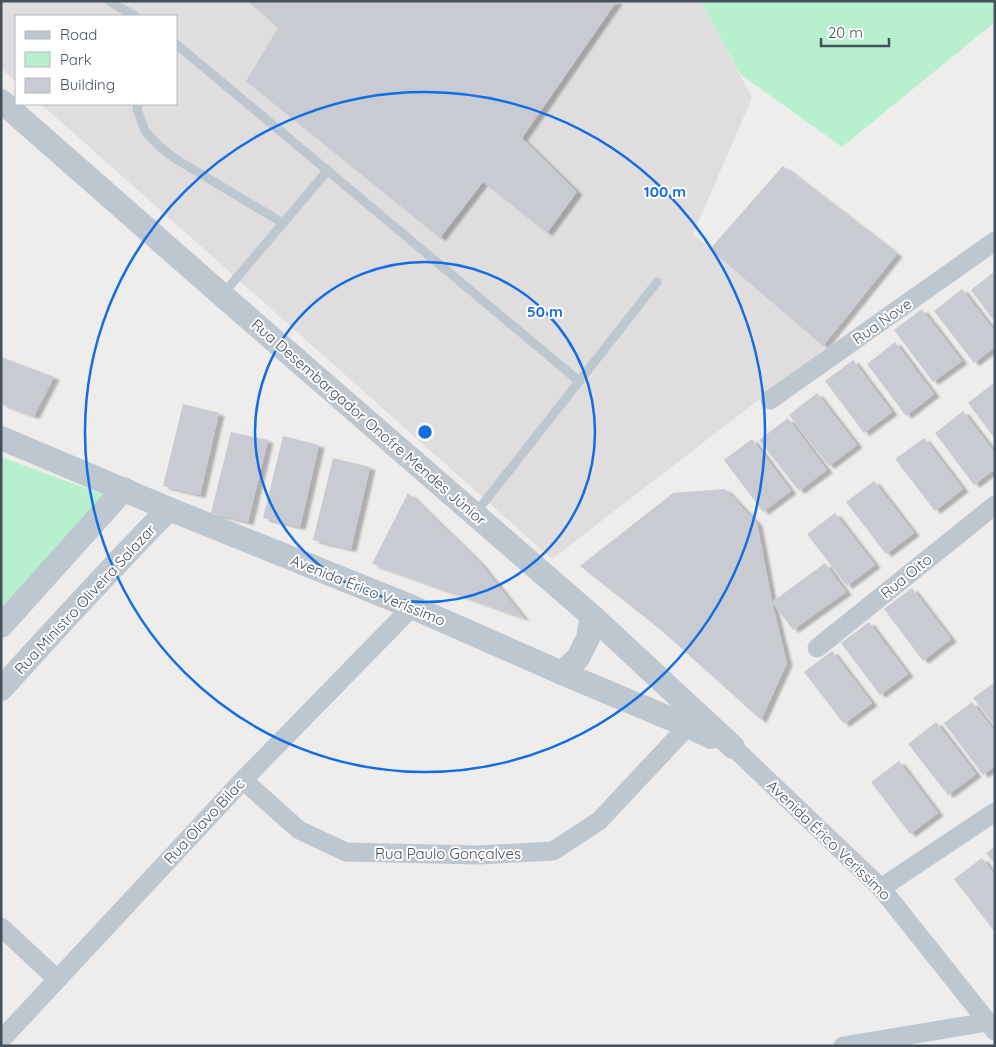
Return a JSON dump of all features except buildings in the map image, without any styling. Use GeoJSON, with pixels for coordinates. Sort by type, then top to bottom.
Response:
{"type":"FeatureCollection","features":[{"type":"Feature","properties":{"kind":"street","name":"Rua Desembargador Onofre Mendes Júnior"},"geometry":{"type":"LineString","coordinates":[[1,101],[592,616],[733,747]]}},
{"type":"Feature","properties":{"kind":"street","name":"Rua Nove"},"geometry":{"type":"LineString","coordinates":[[770,400],[995,241]]}},
{"type":"Feature","properties":{"kind":"street","name":"Avenida Érico Veríssimo"},"geometry":{"type":"LineString","coordinates":[[1,438],[412,607],[733,747]]}},
{"type":"Feature","properties":{"kind":"street"},"geometry":{"type":"LineString","coordinates":[[4,617],[124,489]]}},
{"type":"Feature","properties":{"kind":"street","name":"Rua Oito"},"geometry":{"type":"LineString","coordinates":[[817,648],[995,505]]}},
{"type":"Feature","properties":{"kind":"street","name":"Rua Ministro Oliveira Salazar"},"geometry":{"type":"LineString","coordinates":[[1,689],[170,509]]}},
{"type":"Feature","properties":{"kind":"street","name":"Rua Olavo Bilac"},"geometry":{"type":"LineString","coordinates":[[1,1040],[243,780],[412,607]]}},
{"type":"Feature","properties":{"kind":"street"},"geometry":{"type":"LineString","coordinates":[[562,673],[578,658],[588,638],[592,616]]}},
{"type":"Feature","properties":{"kind":"street","name":"Rua Paulo Gonçalves"},"geometry":{"type":"LineString","coordinates":[[243,780],[299,830],[346,852],[479,856],[554,850],[599,821],[688,726]]}},
{"type":"Feature","properties":{"kind":"street","name":"Avenida Érico Verissimo"},"geometry":{"type":"LineString","coordinates":[[733,747],[881,888],[992,1026]]}},
{"type":"Feature","properties":{"kind":"street"},"geometry":{"type":"LineString","coordinates":[[881,888],[995,812]]}},
{"type":"Feature","properties":{"kind":"street"},"geometry":{"type":"LineString","coordinates":[[1,927],[57,979]]}},
{"type":"Feature","properties":{"kind":"street"},"geometry":{"type":"LineString","coordinates":[[843,1046],[992,1026]]}},
{"type":"Feature","properties":{"kind":"lane"},"geometry":{"type":"LineString","coordinates":[[109,1],[133,15]]}},
{"type":"Feature","properties":{"kind":"lane"},"geometry":{"type":"LineString","coordinates":[[178,46],[579,381]]}},
{"type":"Feature","properties":{"kind":"lane"},"geometry":{"type":"LineString","coordinates":[[138,105],[145,131],[158,145],[174,158],[283,223]]}},
{"type":"Feature","properties":{"kind":"lane"},"geometry":{"type":"LineString","coordinates":[[222,295],[328,170]]}},
{"type":"Feature","properties":{"kind":"lane"},"geometry":{"type":"LineString","coordinates":[[475,514],[657,282]]}},
{"type":"Feature","properties":{"kind":"shaded area"},"geometry":{"type":"Polygon","coordinates":[[[1,1],[701,1],[752,98],[693,234],[826,348],[552,559],[42,105],[178,105],[178,15],[15,15],[15,81],[1,68],[1,1]]]}},
{"type":"Feature","properties":{"kind":"green space"},"geometry":{"type":"Polygon","coordinates":[[[701,1],[995,1],[995,22],[842,147],[740,74],[701,1]]]}},
{"type":"Feature","properties":{"kind":"green space"},"geometry":{"type":"Polygon","coordinates":[[[1,457],[112,498],[8,611],[1,602],[1,457]]]}}]}
